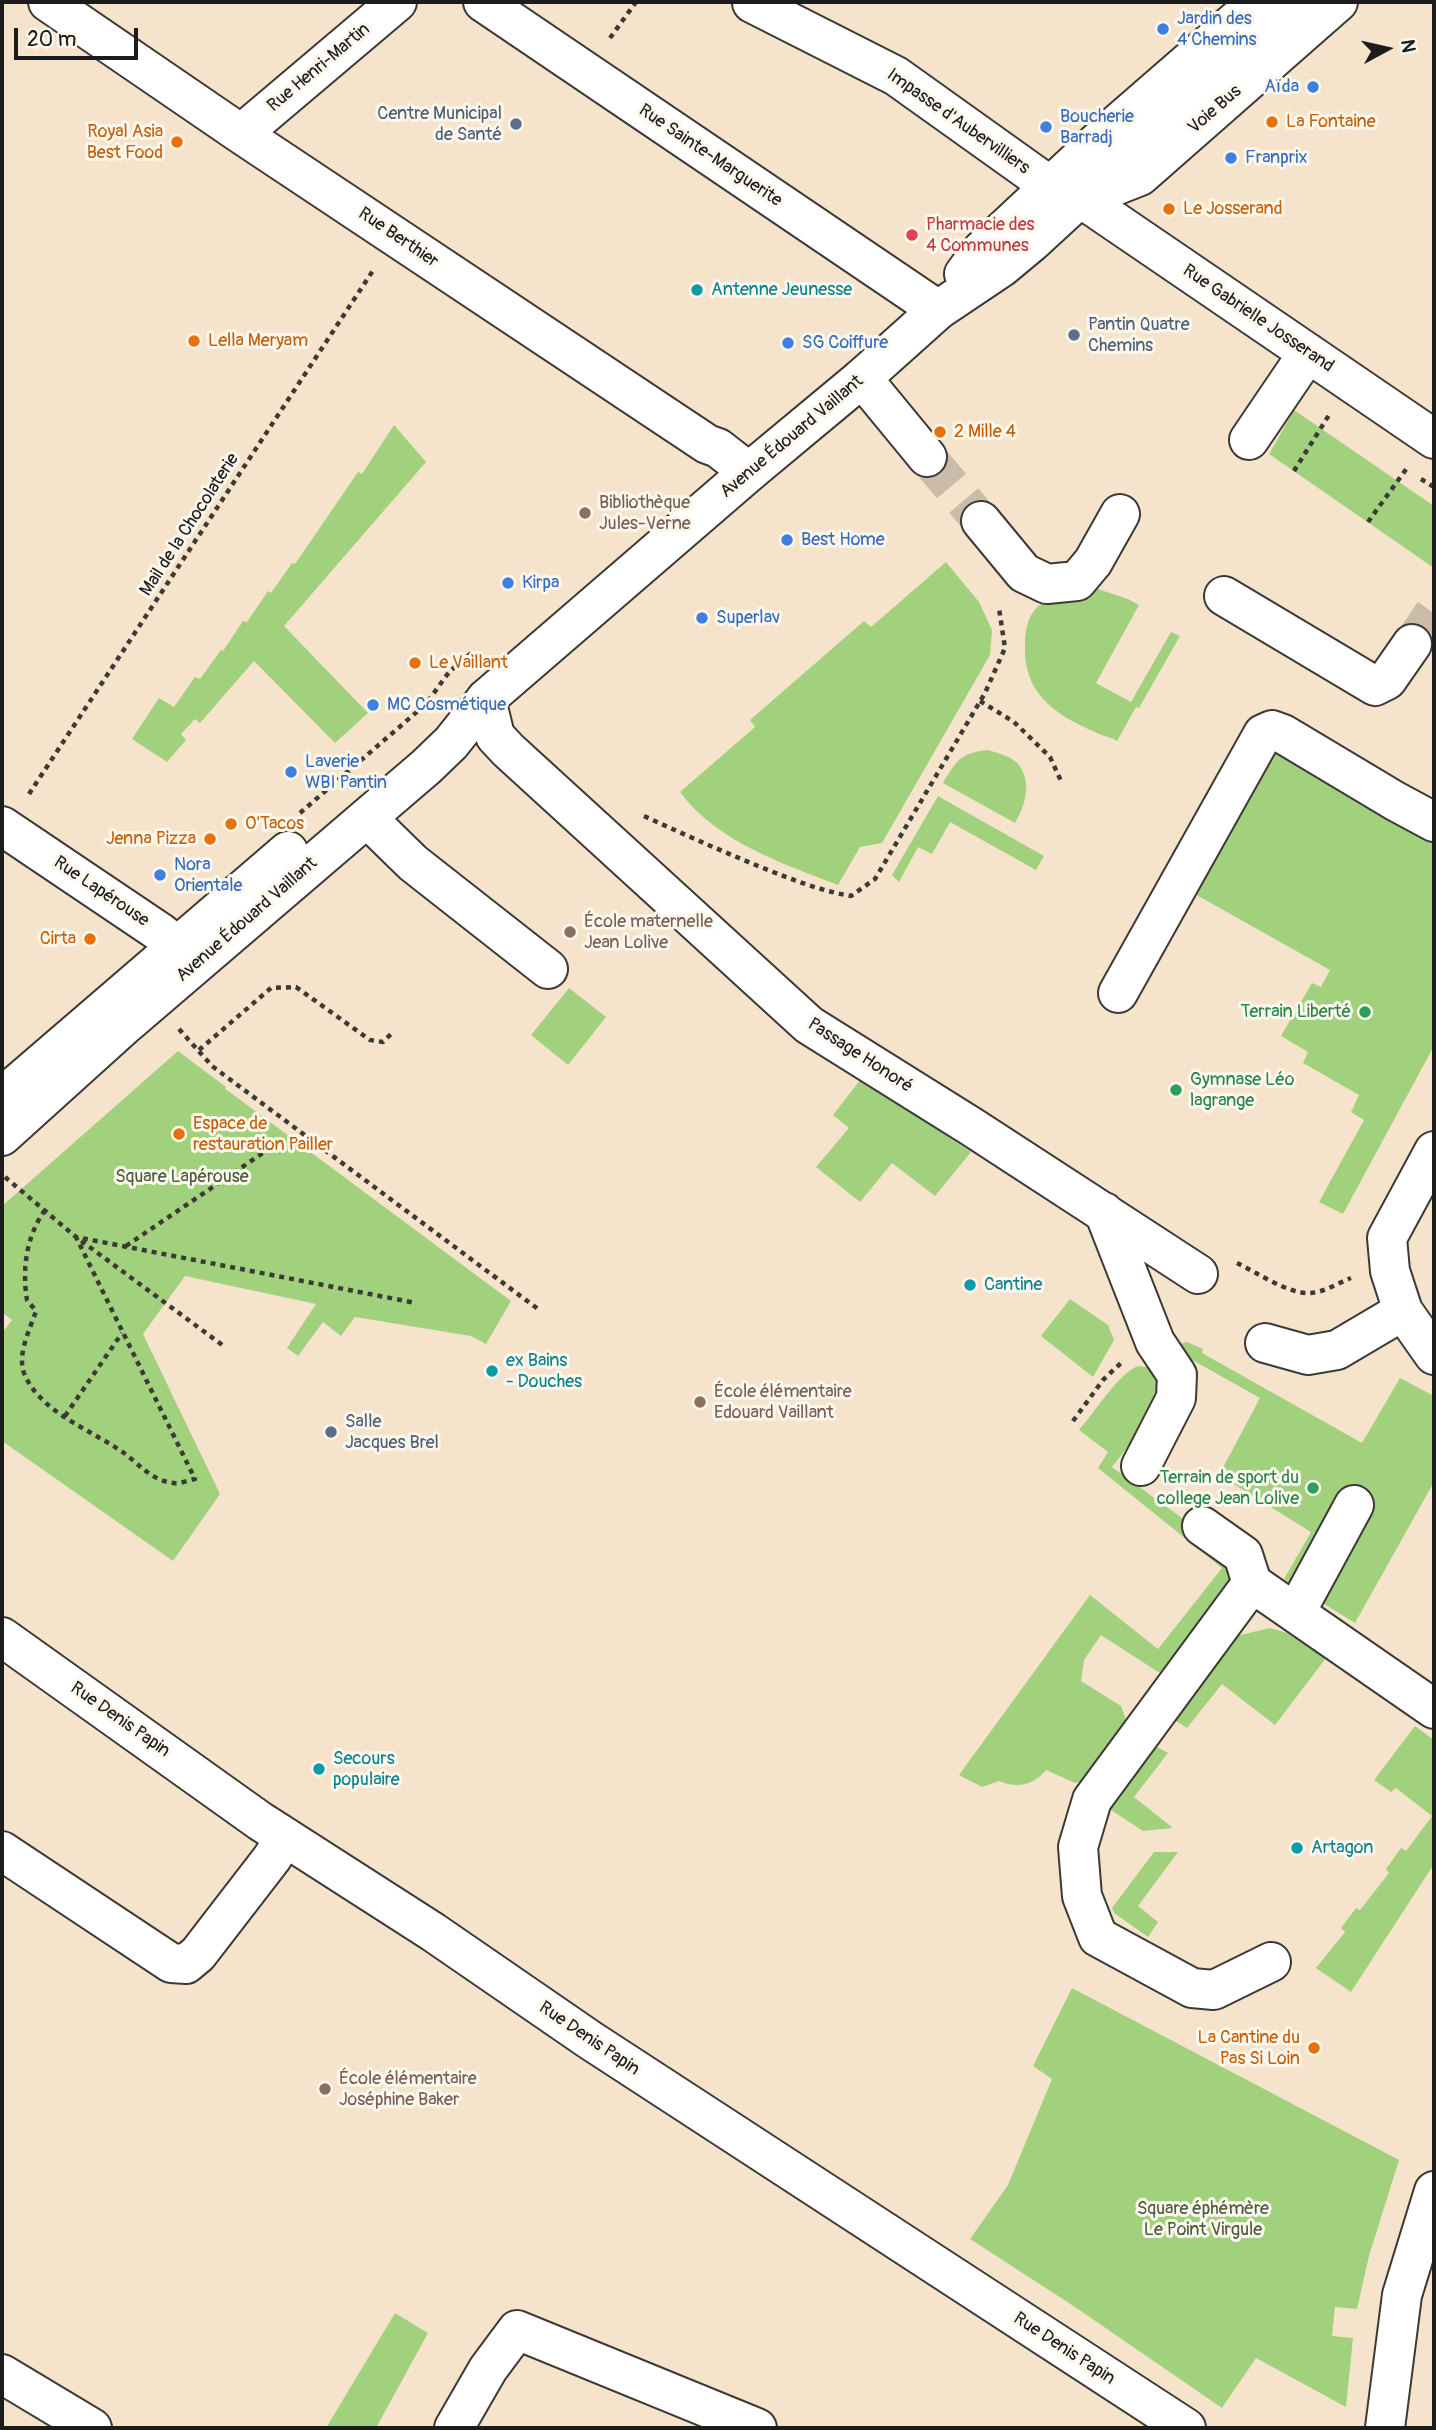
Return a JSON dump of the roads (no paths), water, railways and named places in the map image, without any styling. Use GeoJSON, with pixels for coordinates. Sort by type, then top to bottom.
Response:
{"type":"FeatureCollection","features":[{"type":"Feature","properties":{"kind":"street","name":"Rue Berthier"},"geometry":{"type":"LineString","coordinates":[[48,2],[707,444],[718,448],[749,472]]}},
{"type":"Feature","properties":{"kind":"street","name":"Rue Henri-Martin"},"geometry":{"type":"LineString","coordinates":[[242,134],[397,2]]}},
{"type":"Feature","properties":{"kind":"street","name":"Rue Sainte-Marguerite"},"geometry":{"type":"LineString","coordinates":[[483,2],[938,310]]}},
{"type":"Feature","properties":{"kind":"street","name":"Avenue Édouard Vaillant"},"geometry":{"type":"LineString","coordinates":[[2,1097],[367,818],[451,743],[486,699],[749,472],[863,378],[938,310],[1002,267],[1066,192],[1108,132],[1248,9],[1260,2]]}},
{"type":"Feature","properties":{"kind":"street","name":"Avenue Édouard Vaillant"},"geometry":{"type":"LineString","coordinates":[[1066,192],[1269,24],[1289,2]]}},
{"type":"Feature","properties":{"kind":"street","name":"Voie Bus"},"geometry":{"type":"LineString","coordinates":[[1066,192],[1140,177],[1338,2]]}},
{"type":"Feature","properties":{"kind":"street","name":"Impasse d'Aubervilliers"},"geometry":{"type":"LineString","coordinates":[[752,3],[896,76],[1066,192]]}},
{"type":"Feature","properties":{"kind":"street","name":"Rue Gabrielle Josserand"},"geometry":{"type":"LineString","coordinates":[[1066,192],[1432,438]]}},
{"type":"Feature","properties":{"kind":"street"},"geometry":{"type":"LineString","coordinates":[[1249,440],[1308,353]]}},
{"type":"Feature","properties":{"kind":"street"},"geometry":{"type":"LineString","coordinates":[[863,378],[928,457]]}},
{"type":"Feature","properties":{"kind":"street"},"geometry":{"type":"LineString","coordinates":[[981,521],[1024,573],[1047,584],[1077,581],[1093,562],[1120,514]]}},
{"type":"Feature","properties":{"kind":"street"},"geometry":{"type":"LineString","coordinates":[[1224,596],[1375,686],[1387,680],[1412,644]]}},
{"type":"Feature","properties":{"kind":"street","name":"Avenue Édouard Vaillant"},"geometry":{"type":"LineString","coordinates":[[2,1136],[185,955],[408,747],[436,726],[486,699]]}},
{"type":"Feature","properties":{"kind":"street","name":"Passage Honoré"},"geometry":{"type":"LineString","coordinates":[[486,699],[495,736],[808,1025],[1198,1274]]}},
{"type":"Feature","properties":{"kind":"street"},"geometry":{"type":"LineString","coordinates":[[1118,993],[1263,734],[1272,730],[1283,734],[1434,822]]}},
{"type":"Feature","properties":{"kind":"street"},"geometry":{"type":"LineString","coordinates":[[367,818],[413,863],[548,969]]}},
{"type":"Feature","properties":{"kind":"street","name":"Rue Lapérouse"},"geometry":{"type":"LineString","coordinates":[[4,827],[185,955]]}},
{"type":"Feature","properties":{"kind":"street"},"geometry":{"type":"LineString","coordinates":[[1434,1151],[1387,1238],[1390,1271],[1403,1311],[1434,1354]]}},
{"type":"Feature","properties":{"kind":"street"},"geometry":{"type":"LineString","coordinates":[[1104,1212],[1156,1342],[1177,1375],[1176,1398],[1141,1466]]}},
{"type":"Feature","properties":{"kind":"street"},"geometry":{"type":"LineString","coordinates":[[1265,1343],[1308,1355],[1337,1350],[1403,1311]]}},
{"type":"Feature","properties":{"kind":"street"},"geometry":{"type":"LineString","coordinates":[[1296,1612],[1354,1505]]}},
{"type":"Feature","properties":{"kind":"street"},"geometry":{"type":"LineString","coordinates":[[1202,1526],[1243,1555],[1252,1583],[1434,1709]]}},
{"type":"Feature","properties":{"kind":"street"},"geometry":{"type":"LineString","coordinates":[[1252,1583],[1092,1800],[1078,1847],[1082,1896],[1098,1937],[1192,1988],[1214,1990],[1271,1962]]}},
{"type":"Feature","properties":{"kind":"street","name":"Rue Denis Papin"},"geometry":{"type":"LineString","coordinates":[[2,1637],[285,1837],[432,1932],[590,2040],[1186,2428]]}},
{"type":"Feature","properties":{"kind":"street"},"geometry":{"type":"LineString","coordinates":[[2,1851],[171,1963],[186,1964],[198,1954],[285,1837]]}},
{"type":"Feature","properties":{"kind":"street"},"geometry":{"type":"LineString","coordinates":[[1385,2428],[1402,2295],[1434,2191]]}},
{"type":"Feature","properties":{"kind":"street"},"geometry":{"type":"LineString","coordinates":[[454,2428],[488,2369],[517,2330],[757,2428]]}},
{"type":"Feature","properties":{"kind":"street"},"geometry":{"type":"LineString","coordinates":[[2,2374],[92,2428]]}},
{"type":"Feature","properties":{"kind":"tunnel"},"geometry":{"type":"LineString","coordinates":[[927,457],[981,521]]}},
{"type":"Feature","properties":{"kind":"tunnel"},"geometry":{"type":"LineString","coordinates":[[1412,644],[1434,612]]}},
{"type":"Feature","properties":{"kind":"place","name":"Jardin des 4 Chemins"},"geometry":{"type":"Point","coordinates":[1163,29]}},
{"type":"Feature","properties":{"kind":"place","name":"Aïda"},"geometry":{"type":"Point","coordinates":[1313,87]}},
{"type":"Feature","properties":{"kind":"place","name":"La Fontaine"},"geometry":{"type":"Point","coordinates":[1272,122]}},
{"type":"Feature","properties":{"kind":"place","name":"Centre Municipal de Santé"},"geometry":{"type":"Point","coordinates":[516,124]}},
{"type":"Feature","properties":{"kind":"place","name":"Boucherie Barradj"},"geometry":{"type":"Point","coordinates":[1046,127]}},
{"type":"Feature","properties":{"kind":"place","name":"Royal Asia Best Food"},"geometry":{"type":"Point","coordinates":[177,142]}},
{"type":"Feature","properties":{"kind":"place","name":"Franprix"},"geometry":{"type":"Point","coordinates":[1231,158]}},
{"type":"Feature","properties":{"kind":"place","name":"Le Josserand"},"geometry":{"type":"Point","coordinates":[1169,209]}},
{"type":"Feature","properties":{"kind":"place","name":"Pharmacie des 4 Communes"},"geometry":{"type":"Point","coordinates":[912,235]}},
{"type":"Feature","properties":{"kind":"place","name":"Antenne Jeunesse"},"geometry":{"type":"Point","coordinates":[697,290]}},
{"type":"Feature","properties":{"kind":"place","name":"Pantin Quatre Chemins"},"geometry":{"type":"Point","coordinates":[1074,335]}},
{"type":"Feature","properties":{"kind":"place","name":"Lella Meryam"},"geometry":{"type":"Point","coordinates":[194,341]}},
{"type":"Feature","properties":{"kind":"place","name":"SG Coiffure"},"geometry":{"type":"Point","coordinates":[788,343]}},
{"type":"Feature","properties":{"kind":"place","name":"2 Mille 4"},"geometry":{"type":"Point","coordinates":[940,432]}},
{"type":"Feature","properties":{"kind":"place","name":"Bibliothèque Jules-Verne"},"geometry":{"type":"Point","coordinates":[585,513]}},
{"type":"Feature","properties":{"kind":"place","name":"Best Home"},"geometry":{"type":"Point","coordinates":[787,540]}},
{"type":"Feature","properties":{"kind":"place","name":"Kirpa"},"geometry":{"type":"Point","coordinates":[508,583]}},
{"type":"Feature","properties":{"kind":"place","name":"Superlav"},"geometry":{"type":"Point","coordinates":[702,618]}},
{"type":"Feature","properties":{"kind":"place","name":"Le Vaillant"},"geometry":{"type":"Point","coordinates":[415,663]}},
{"type":"Feature","properties":{"kind":"place","name":"MC Cosmétique"},"geometry":{"type":"Point","coordinates":[373,705]}},
{"type":"Feature","properties":{"kind":"place","name":"Laverie WBI Pantin"},"geometry":{"type":"Point","coordinates":[291,772]}},
{"type":"Feature","properties":{"kind":"place","name":"O'Tacos"},"geometry":{"type":"Point","coordinates":[231,824]}},
{"type":"Feature","properties":{"kind":"place","name":"Jenna Pizza"},"geometry":{"type":"Point","coordinates":[210,839]}},
{"type":"Feature","properties":{"kind":"place","name":"Nora Orientale"},"geometry":{"type":"Point","coordinates":[160,875]}},
{"type":"Feature","properties":{"kind":"place","name":"École maternelle Jean Lolive"},"geometry":{"type":"Point","coordinates":[570,932]}},
{"type":"Feature","properties":{"kind":"place","name":"Cirta"},"geometry":{"type":"Point","coordinates":[90,939]}},
{"type":"Feature","properties":{"kind":"place","name":"Terrain Liberté"},"geometry":{"type":"Point","coordinates":[1365,1012]}},
{"type":"Feature","properties":{"kind":"place","name":"Gymnase Léo lagrange"},"geometry":{"type":"Point","coordinates":[1176,1090]}},
{"type":"Feature","properties":{"kind":"place","name":"Espace de restauration Pailler"},"geometry":{"type":"Point","coordinates":[179,1134]}},
{"type":"Feature","properties":{"kind":"place","name":"Cantine"},"geometry":{"type":"Point","coordinates":[970,1285]}},
{"type":"Feature","properties":{"kind":"place","name":"ex Bains - Douches"},"geometry":{"type":"Point","coordinates":[492,1371]}},
{"type":"Feature","properties":{"kind":"place","name":"École élémentaire Edouard Vaillant"},"geometry":{"type":"Point","coordinates":[700,1402]}},
{"type":"Feature","properties":{"kind":"place","name":"Salle Jacques Brel"},"geometry":{"type":"Point","coordinates":[331,1432]}},
{"type":"Feature","properties":{"kind":"place","name":"Terrain de sport du college Jean Lolive"},"geometry":{"type":"Point","coordinates":[1313,1488]}},
{"type":"Feature","properties":{"kind":"place","name":"Secours populaire"},"geometry":{"type":"Point","coordinates":[319,1769]}},
{"type":"Feature","properties":{"kind":"place","name":"Artagon"},"geometry":{"type":"Point","coordinates":[1297,1848]}},
{"type":"Feature","properties":{"kind":"place","name":"La Cantine du Pas Si Loin"},"geometry":{"type":"Point","coordinates":[1314,2048]}},
{"type":"Feature","properties":{"kind":"place","name":"École élémentaire Joséphine Baker"},"geometry":{"type":"Point","coordinates":[325,2089]}},
{"type":"Feature","properties":{"kind":"park label","name":"Square Lapérouse"},"geometry":{"type":"Point","coordinates":[182,1177]}},
{"type":"Feature","properties":{"kind":"park label","name":"Square éphémère Le Point Virgule"},"geometry":{"type":"Point","coordinates":[1203,2219]}}]}
